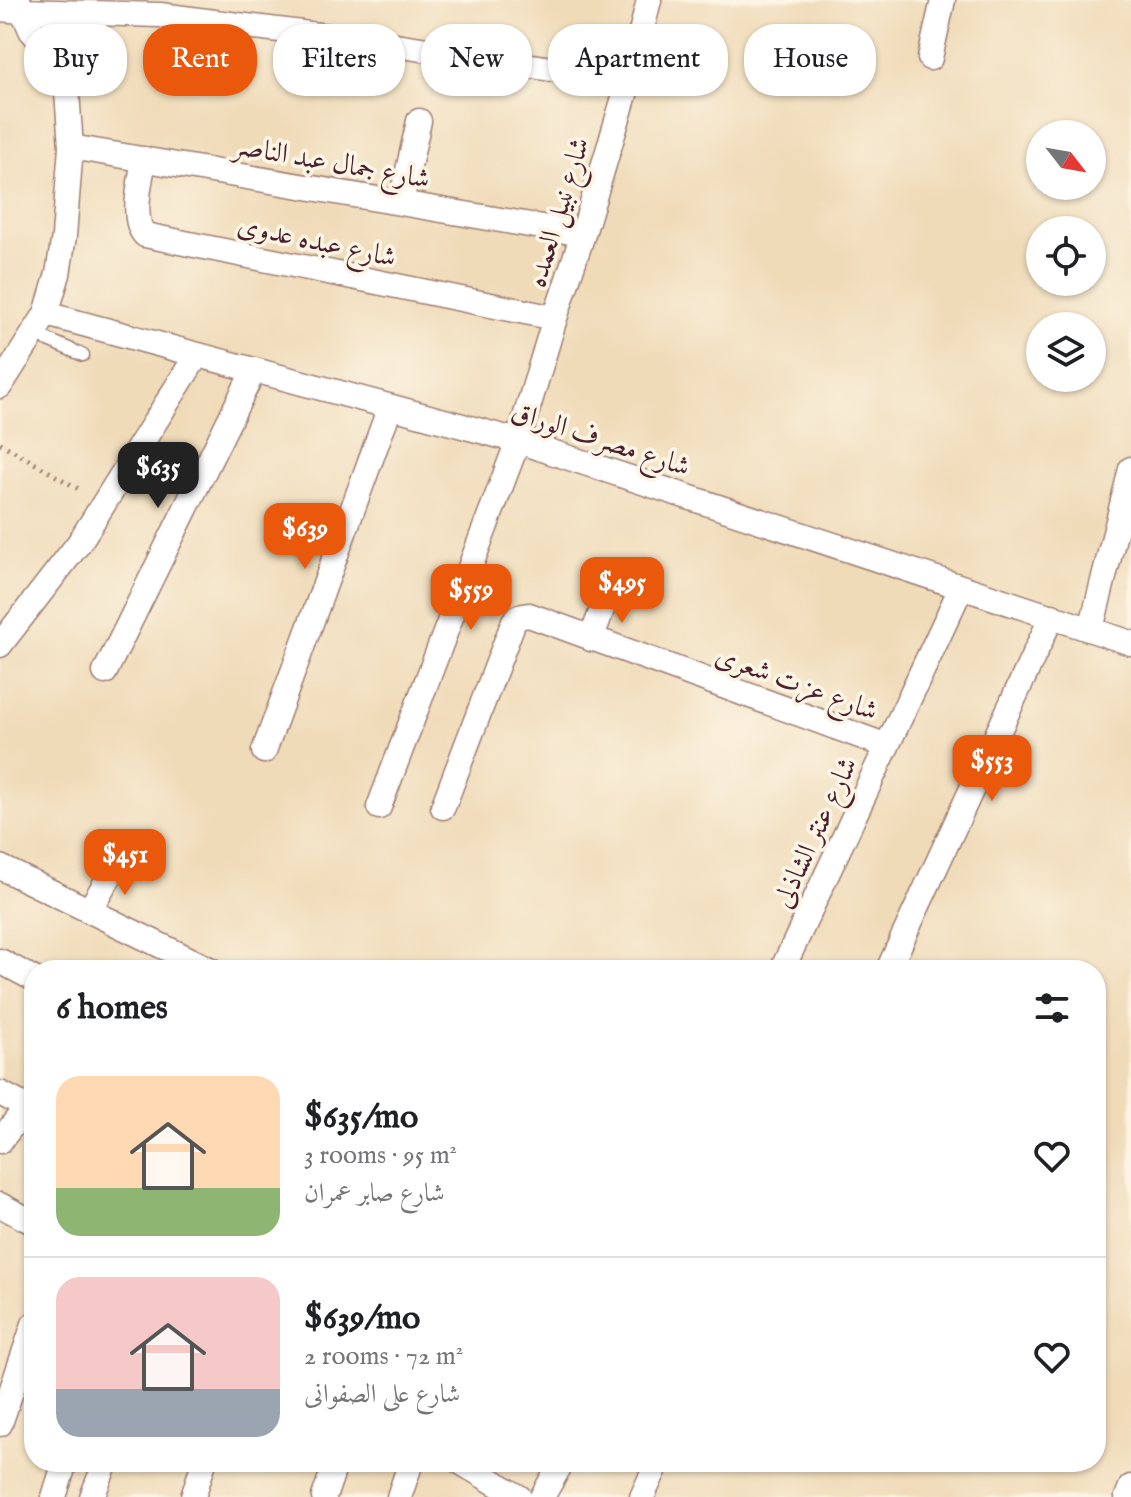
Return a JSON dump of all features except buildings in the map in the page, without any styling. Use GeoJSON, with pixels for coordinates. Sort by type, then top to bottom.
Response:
{"type":"FeatureCollection","features":[{"type":"Feature","properties":{"kind":"street","name":"شارع نبيل العمده"},"geometry":{"type":"LineString","coordinates":[[643,24],[649,0]]}},
{"type":"Feature","properties":{"kind":"street"},"geometry":{"type":"LineString","coordinates":[[930,58],[943,0]]}},
{"type":"Feature","properties":{"kind":"street"},"geometry":{"type":"LineString","coordinates":[[14,7],[160,15],[389,44],[548,69]]}},
{"type":"Feature","properties":{"kind":"street"},"geometry":{"type":"LineString","coordinates":[[0,386],[40,324],[58,274],[71,147],[66,78],[61,66],[14,7]]}},
{"type":"Feature","properties":{"kind":"street","name":"شارع نبيل العمده"},"geometry":{"type":"LineString","coordinates":[[379,807],[518,441],[624,96]]}},
{"type":"Feature","properties":{"kind":"street"},"geometry":{"type":"LineString","coordinates":[[401,202],[419,121]]}},
{"type":"Feature","properties":{"kind":"street","name":"شارع جمال عبد الناصر"},"geometry":{"type":"LineString","coordinates":[[71,147],[583,234]]}},
{"type":"Feature","properties":{"kind":"street","name":"شارع عبده عدوى"},"geometry":{"type":"LineString","coordinates":[[144,159],[137,220],[145,235],[555,318]]}},
{"type":"Feature","properties":{"kind":"street","name":"شارع مصرف الوراق"},"geometry":{"type":"LineString","coordinates":[[40,324],[197,355],[518,441],[1131,643]]}},
{"type":"Feature","properties":{"kind":"street"},"geometry":{"type":"LineString","coordinates":[[0,645],[79,543],[197,355]]}},
{"type":"Feature","properties":{"kind":"street"},"geometry":{"type":"LineString","coordinates":[[105,672],[254,370]]}},
{"type":"Feature","properties":{"kind":"street"},"geometry":{"type":"LineString","coordinates":[[264,751],[390,407]]}},
{"type":"Feature","properties":{"kind":"street"},"geometry":{"type":"LineString","coordinates":[[1091,629],[1131,469]]}},
{"type":"Feature","properties":{"kind":"street","name":"شارع عنتر الشاذلى"},"geometry":{"type":"LineString","coordinates":[[787,960],[961,588]]}},
{"type":"Feature","properties":{"kind":"street"},"geometry":{"type":"LineString","coordinates":[[591,639],[608,594]]}},
{"type":"Feature","properties":{"kind":"street","name":"شارع عزت شعرى"},"geometry":{"type":"LineString","coordinates":[[443,807],[514,621],[529,615],[887,746]]}},
{"type":"Feature","properties":{"kind":"street"},"geometry":{"type":"LineString","coordinates":[[893,960],[1052,616]]}},
{"type":"Feature","properties":{"kind":"street"},"geometry":{"type":"LineString","coordinates":[[89,911],[120,859]]}},
{"type":"Feature","properties":{"kind":"street"},"geometry":{"type":"LineString","coordinates":[[0,867],[190,960]]}},
{"type":"Feature","properties":{"kind":"street"},"geometry":{"type":"LineString","coordinates":[[0,961],[24,974]]}},
{"type":"Feature","properties":{"kind":"street"},"geometry":{"type":"LineString","coordinates":[[0,1093],[24,1106]]}},
{"type":"Feature","properties":{"kind":"street"},"geometry":{"type":"LineString","coordinates":[[0,1141],[24,1115]]}},
{"type":"Feature","properties":{"kind":"street"},"geometry":{"type":"LineString","coordinates":[[0,1205],[24,1218]]}},
{"type":"Feature","properties":{"kind":"street"},"geometry":{"type":"LineString","coordinates":[[0,1424],[24,1353]]}},
{"type":"Feature","properties":{"kind":"street"},"geometry":{"type":"LineString","coordinates":[[54,1497],[62,1472]]}},
{"type":"Feature","properties":{"kind":"street"},"geometry":{"type":"LineString","coordinates":[[92,1497],[102,1472]]}},
{"type":"Feature","properties":{"kind":"street"},"geometry":{"type":"LineString","coordinates":[[193,1497],[201,1472]]}},
{"type":"Feature","properties":{"kind":"street"},"geometry":{"type":"LineString","coordinates":[[324,1497],[333,1472]]}},
{"type":"Feature","properties":{"kind":"street"},"geometry":{"type":"LineString","coordinates":[[399,1497],[408,1472]]}},
{"type":"Feature","properties":{"kind":"street"},"geometry":{"type":"LineString","coordinates":[[477,1472],[519,1497]]}},
{"type":"Feature","properties":{"kind":"street"},"geometry":{"type":"LineString","coordinates":[[542,1497],[556,1472]]}},
{"type":"Feature","properties":{"kind":"street"},"geometry":{"type":"LineString","coordinates":[[642,1497],[653,1472]]}},
{"type":"Feature","properties":{"kind":"street"},"geometry":{"type":"LineString","coordinates":[[1127,1497],[1131,1487]]}},
{"type":"Feature","properties":{"kind":"lane"},"geometry":{"type":"LineString","coordinates":[[40,324],[83,355]]}},
{"type":"Feature","properties":{"kind":"path"},"geometry":{"type":"LineString","coordinates":[[0,443],[103,504]]}}]}
